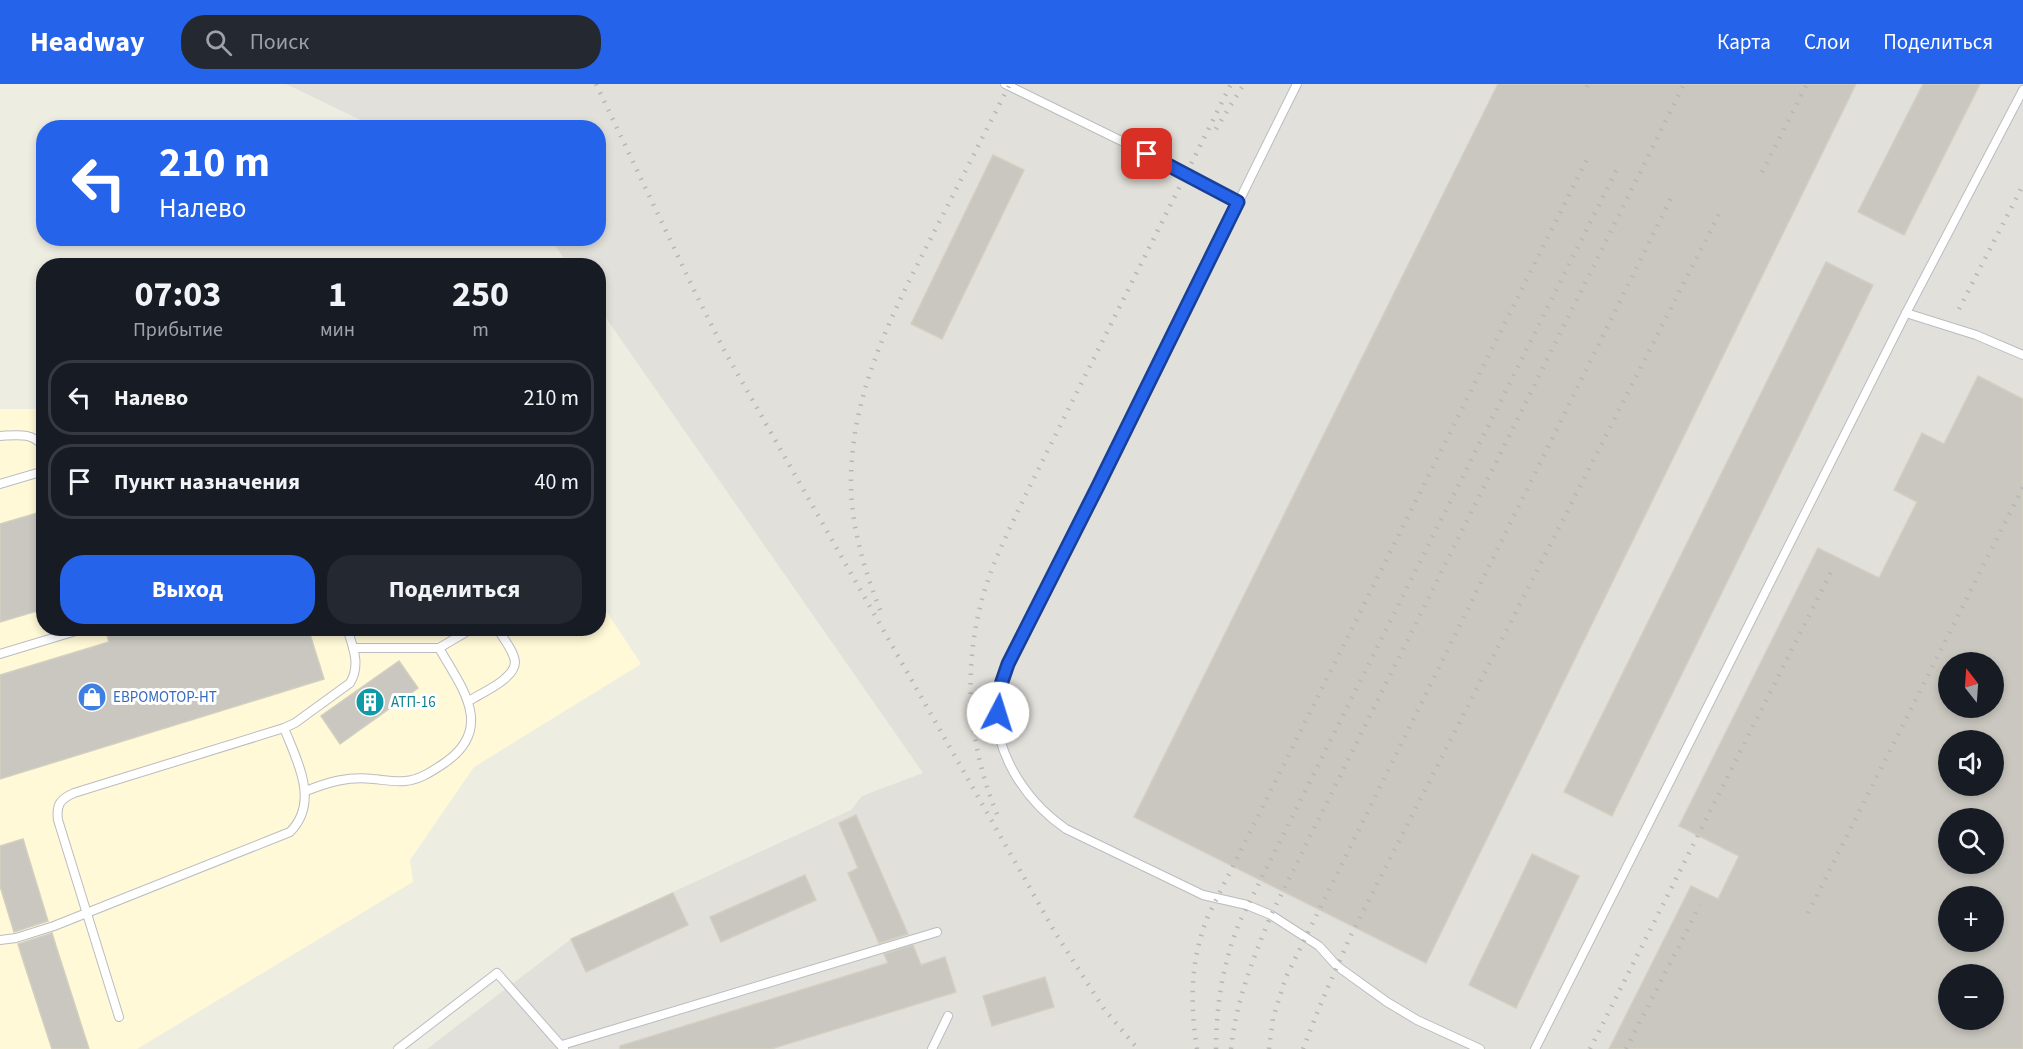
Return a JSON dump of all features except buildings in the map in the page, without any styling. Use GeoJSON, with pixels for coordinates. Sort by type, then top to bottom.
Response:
{"type":"FeatureCollection","features":[{"type":"Feature","properties":{"kind":"lane"},"geometry":{"type":"LineString","coordinates":[[1005,84],[1187,173],[1238,202]]}},
{"type":"Feature","properties":{"kind":"lane"},"geometry":{"type":"LineString","coordinates":[[1298,84],[1008,664],[997,696],[999,734],[1005,756],[1023,787],[1050,818],[1066,829],[1203,895],[1247,905],[1271,915],[1313,941],[1337,966],[1387,1002],[1418,1020],[1480,1049]]}},
{"type":"Feature","properties":{"kind":"lane"},"geometry":{"type":"LineString","coordinates":[[1535,1049],[1906,313],[2023,90]]}},
{"type":"Feature","properties":{"kind":"lane"},"geometry":{"type":"LineString","coordinates":[[1906,313],[1976,335],[2023,355]]}},
{"type":"Feature","properties":{"kind":"lane"},"geometry":{"type":"LineString","coordinates":[[0,436],[27,435],[36,438]]}},
{"type":"Feature","properties":{"kind":"lane"},"geometry":{"type":"LineString","coordinates":[[0,484],[36,473]]}},
{"type":"Feature","properties":{"kind":"lane"},"geometry":{"type":"LineString","coordinates":[[0,654],[59,636]]}},
{"type":"Feature","properties":{"kind":"lane"},"geometry":{"type":"LineString","coordinates":[[119,1017],[58,820],[56,811],[58,804],[63,798],[295,723],[350,683],[355,674],[353,648],[349,636]]}},
{"type":"Feature","properties":{"kind":"lane"},"geometry":{"type":"LineString","coordinates":[[353,648],[439,648],[459,636]]}},
{"type":"Feature","properties":{"kind":"lane"},"geometry":{"type":"LineString","coordinates":[[468,700],[507,678],[513,670],[515,662],[502,636]]}},
{"type":"Feature","properties":{"kind":"lane"},"geometry":{"type":"LineString","coordinates":[[306,791],[327,782],[343,779],[405,781],[420,778],[451,758],[462,747],[472,718],[468,700],[439,648]]}},
{"type":"Feature","properties":{"kind":"lane"},"geometry":{"type":"LineString","coordinates":[[0,940],[16,938],[86,914],[290,832],[301,817],[305,806],[306,791],[285,728]]}},
{"type":"Feature","properties":{"kind":"lane"},"geometry":{"type":"LineString","coordinates":[[398,1049],[497,973],[563,1047],[937,932]]}},
{"type":"Feature","properties":{"kind":"lane"},"geometry":{"type":"LineString","coordinates":[[932,1049],[948,1016]]}},
{"type":"Feature","properties":{"kind":"shaded area"},"geometry":{"type":"Polygon","coordinates":[[[286,84],[2023,84],[2023,1049],[427,1049],[571,939],[851,810],[862,796],[923,773],[606,318],[606,258],[564,258],[555,246],[606,246],[606,120],[361,120],[286,84]]]}},
{"type":"Feature","properties":{"kind":"shaded area"},"geometry":{"type":"Polygon","coordinates":[[[0,409],[36,409],[36,636],[606,636],[606,611],[641,664],[474,767],[410,860],[413,882],[137,1049],[0,1049],[0,409]]]}},
{"type":"Feature","properties":{"kind":"railway"},"geometry":{"type":"LineString","coordinates":[[596,84],[724,350],[1056,934],[1104,1009],[1138,1049]]}},
{"type":"Feature","properties":{"kind":"railway"},"geometry":{"type":"LineString","coordinates":[[880,610],[864,563],[853,515],[851,482],[858,416],[866,385],[889,323],[1010,84]]}},
{"type":"Feature","properties":{"kind":"railway"},"geometry":{"type":"LineString","coordinates":[[997,814],[979,759],[971,703],[973,646],[985,589],[998,553],[1025,496],[1231,84]]}},
{"type":"Feature","properties":{"kind":"railway"},"geometry":{"type":"LineString","coordinates":[[1216,129],[1244,84]]}},
{"type":"Feature","properties":{"kind":"railway"},"geometry":{"type":"LineString","coordinates":[[1231,1049],[1241,997],[1271,915],[1684,84]]}},
{"type":"Feature","properties":{"kind":"railway"},"geometry":{"type":"LineString","coordinates":[[1762,172],[1807,84]]}},
{"type":"Feature","properties":{"kind":"railway"},"geometry":{"type":"LineString","coordinates":[[1197,1049],[1193,1015],[1193,982],[1198,949],[1208,916],[1589,155]]}},
{"type":"Feature","properties":{"kind":"railway"},"geometry":{"type":"LineString","coordinates":[[1216,1049],[1217,1017],[1222,985],[1239,923],[1617,169]]}},
{"type":"Feature","properties":{"kind":"railway"},"geometry":{"type":"LineString","coordinates":[[1959,309],[2023,185]]}},
{"type":"Feature","properties":{"kind":"railway"},"geometry":{"type":"LineString","coordinates":[[1269,1049],[1273,1018],[1286,977],[1673,194]]}},
{"type":"Feature","properties":{"kind":"railway"},"geometry":{"type":"LineString","coordinates":[[1303,1049],[1350,937],[1719,214]]}},
{"type":"Feature","properties":{"kind":"railway"},"geometry":{"type":"LineString","coordinates":[[1808,913],[2023,487]]}},
{"type":"Feature","properties":{"kind":"railway"},"geometry":{"type":"LineString","coordinates":[[1590,1049],[1834,566]]}},
{"type":"Feature","properties":{"kind":"railway"},"geometry":{"type":"LineString","coordinates":[[1626,1049],[1700,905]]}},
{"type":"Feature","properties":{"kind":"place","name":"ЕВРОМОТОР-НТ"},"geometry":{"type":"Point","coordinates":[92,697]}},
{"type":"Feature","properties":{"kind":"place","name":"АТП-16"},"geometry":{"type":"Point","coordinates":[370,702]}},
{"type":"Feature","properties":{"kind":"route"},"geometry":{"type":"LineString","coordinates":[[998,713],[997,696],[1008,664],[1238,202],[1187,173],[1147,154]]}}]}
